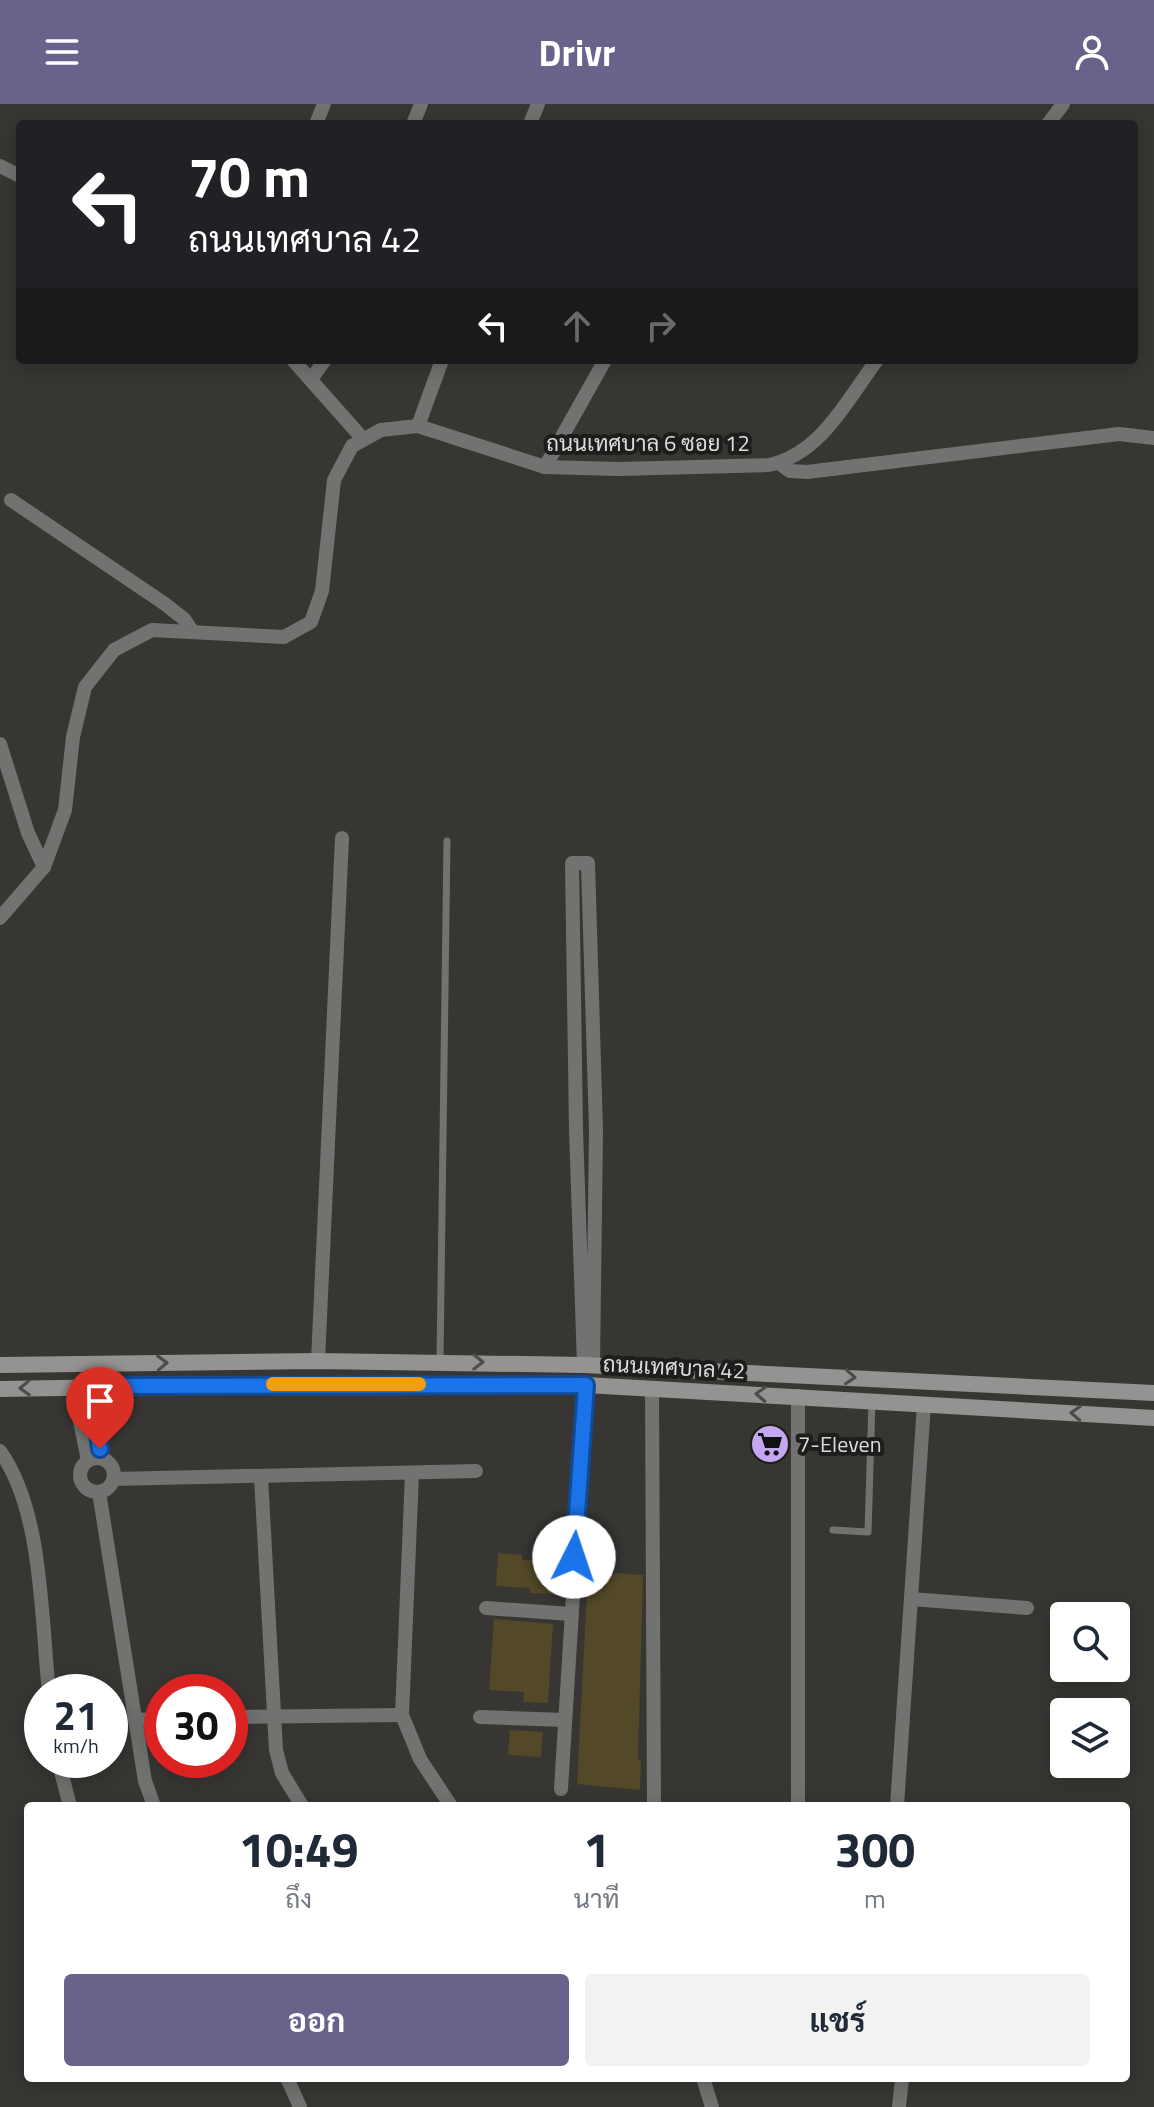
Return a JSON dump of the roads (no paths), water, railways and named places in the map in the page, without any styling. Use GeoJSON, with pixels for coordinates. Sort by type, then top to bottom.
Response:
{"type":"FeatureCollection","features":[{"type":"Feature","properties":{"kind":"street"},"geometry":{"type":"LineString","coordinates":[[0,918],[44,867],[65,810],[73,737],[85,687],[114,650],[152,630],[284,637],[311,622],[322,591],[334,480],[352,446],[363,439],[297,364]]}},
{"type":"Feature","properties":{"kind":"street"},"geometry":{"type":"LineString","coordinates":[[312,378],[322,364]]}},
{"type":"Feature","properties":{"kind":"street"},"geometry":{"type":"LineString","coordinates":[[418,426],[441,364]]}},
{"type":"Feature","properties":{"kind":"street"},"geometry":{"type":"LineString","coordinates":[[545,467],[603,364]]}},
{"type":"Feature","properties":{"kind":"street","name":"ถนนเทศบาล 6 ซอย 12"},"geometry":{"type":"LineString","coordinates":[[363,439],[381,430],[418,426],[545,467],[618,469],[779,463],[789,461],[808,449],[874,364]]}},
{"type":"Feature","properties":{"kind":"street"},"geometry":{"type":"LineString","coordinates":[[779,463],[790,471],[807,472],[1119,434],[1154,438]]}},
{"type":"Feature","properties":{"kind":"street"},"geometry":{"type":"LineString","coordinates":[[11,500],[165,604],[184,619],[192,631]]}},
{"type":"Feature","properties":{"kind":"street"},"geometry":{"type":"LineString","coordinates":[[0,744],[28,833],[44,867]]}},
{"type":"Feature","properties":{"kind":"street"},"geometry":{"type":"LineString","coordinates":[[318,1361],[342,838]]}},
{"type":"Feature","properties":{"kind":"street"},"geometry":{"type":"LineString","coordinates":[[572,863],[588,863],[596,1130],[588,1365],[576,1129],[572,863]]}},
{"type":"Feature","properties":{"kind":"street"},"geometry":{"type":"LineString","coordinates":[[573,1013],[592,1013]]}},
{"type":"Feature","properties":{"kind":"street"},"geometry":{"type":"LineString","coordinates":[[576,1129],[596,1130]]}},
{"type":"Feature","properties":{"kind":"street","name":"ถนนเทศบาล 42"},"geometry":{"type":"LineString","coordinates":[[0,1365],[440,1361],[588,1365],[1154,1393]]}},
{"type":"Feature","properties":{"kind":"street"},"geometry":{"type":"LineString","coordinates":[[561,1789],[586,1385]]}},
{"type":"Feature","properties":{"kind":"street","name":"ถนนเทศบาล 42"},"geometry":{"type":"LineString","coordinates":[[0,1389],[586,1385],[872,1399],[1154,1418]]}},
{"type":"Feature","properties":{"kind":"street"},"geometry":{"type":"LineString","coordinates":[[92,1386],[94,1459]]}},
{"type":"Feature","properties":{"kind":"street"},"geometry":{"type":"LineString","coordinates":[[73,1387],[94,1459]]}},
{"type":"Feature","properties":{"kind":"street"},"geometry":{"type":"LineString","coordinates":[[652,1388],[654,1802]]}},
{"type":"Feature","properties":{"kind":"street"},"geometry":{"type":"LineString","coordinates":[[798,1396],[798,1802]]}},
{"type":"Feature","properties":{"kind":"street"},"geometry":{"type":"LineString","coordinates":[[897,1802],[924,1404]]}},
{"type":"Feature","properties":{"kind":"street"},"geometry":{"type":"LineString","coordinates":[[0,1451],[20,1486],[32,1529],[47,1674]]}},
{"type":"Feature","properties":{"kind":"street"},"geometry":{"type":"LineString","coordinates":[[94,1459],[113,1467],[113,1479],[108,1488],[99,1492],[86,1488],[81,1482],[81,1467],[94,1459]]}},
{"type":"Feature","properties":{"kind":"street"},"geometry":{"type":"LineString","coordinates":[[113,1479],[476,1471]]}},
{"type":"Feature","properties":{"kind":"street"},"geometry":{"type":"LineString","coordinates":[[412,1473],[402,1715],[420,1759],[448,1802]]}},
{"type":"Feature","properties":{"kind":"street"},"geometry":{"type":"LineString","coordinates":[[261,1477],[274,1717],[282,1773],[300,1802]]}},
{"type":"Feature","properties":{"kind":"street"},"geometry":{"type":"LineString","coordinates":[[99,1492],[145,1781],[153,1802]]}},
{"type":"Feature","properties":{"kind":"street"},"geometry":{"type":"LineString","coordinates":[[911,1599],[1027,1608]]}},
{"type":"Feature","properties":{"kind":"street"},"geometry":{"type":"LineString","coordinates":[[486,1608],[571,1614]]}},
{"type":"Feature","properties":{"kind":"street"},"geometry":{"type":"LineString","coordinates":[[248,1717],[402,1715]]}},
{"type":"Feature","properties":{"kind":"street"},"geometry":{"type":"LineString","coordinates":[[480,1717],[565,1720]]}},
{"type":"Feature","properties":{"kind":"street"},"geometry":{"type":"LineString","coordinates":[[135,1720],[144,1720]]}},
{"type":"Feature","properties":{"kind":"street"},"geometry":{"type":"LineString","coordinates":[[63,1778],[69,1802]]}},
{"type":"Feature","properties":{"kind":"street"},"geometry":{"type":"LineString","coordinates":[[289,2082],[300,2107]]}},
{"type":"Feature","properties":{"kind":"street"},"geometry":{"type":"LineString","coordinates":[[704,2082],[712,2107]]}},
{"type":"Feature","properties":{"kind":"street"},"geometry":{"type":"LineString","coordinates":[[899,2107],[902,2082]]}},
{"type":"Feature","properties":{"kind":"lane"},"geometry":{"type":"LineString","coordinates":[[440,1361],[447,841]]}},
{"type":"Feature","properties":{"kind":"lane"},"geometry":{"type":"LineString","coordinates":[[833,1530],[868,1532],[872,1399]]}},
{"type":"Feature","properties":{"kind":"place","name":"7-Eleven"},"geometry":{"type":"Point","coordinates":[770,1444]}}]}
